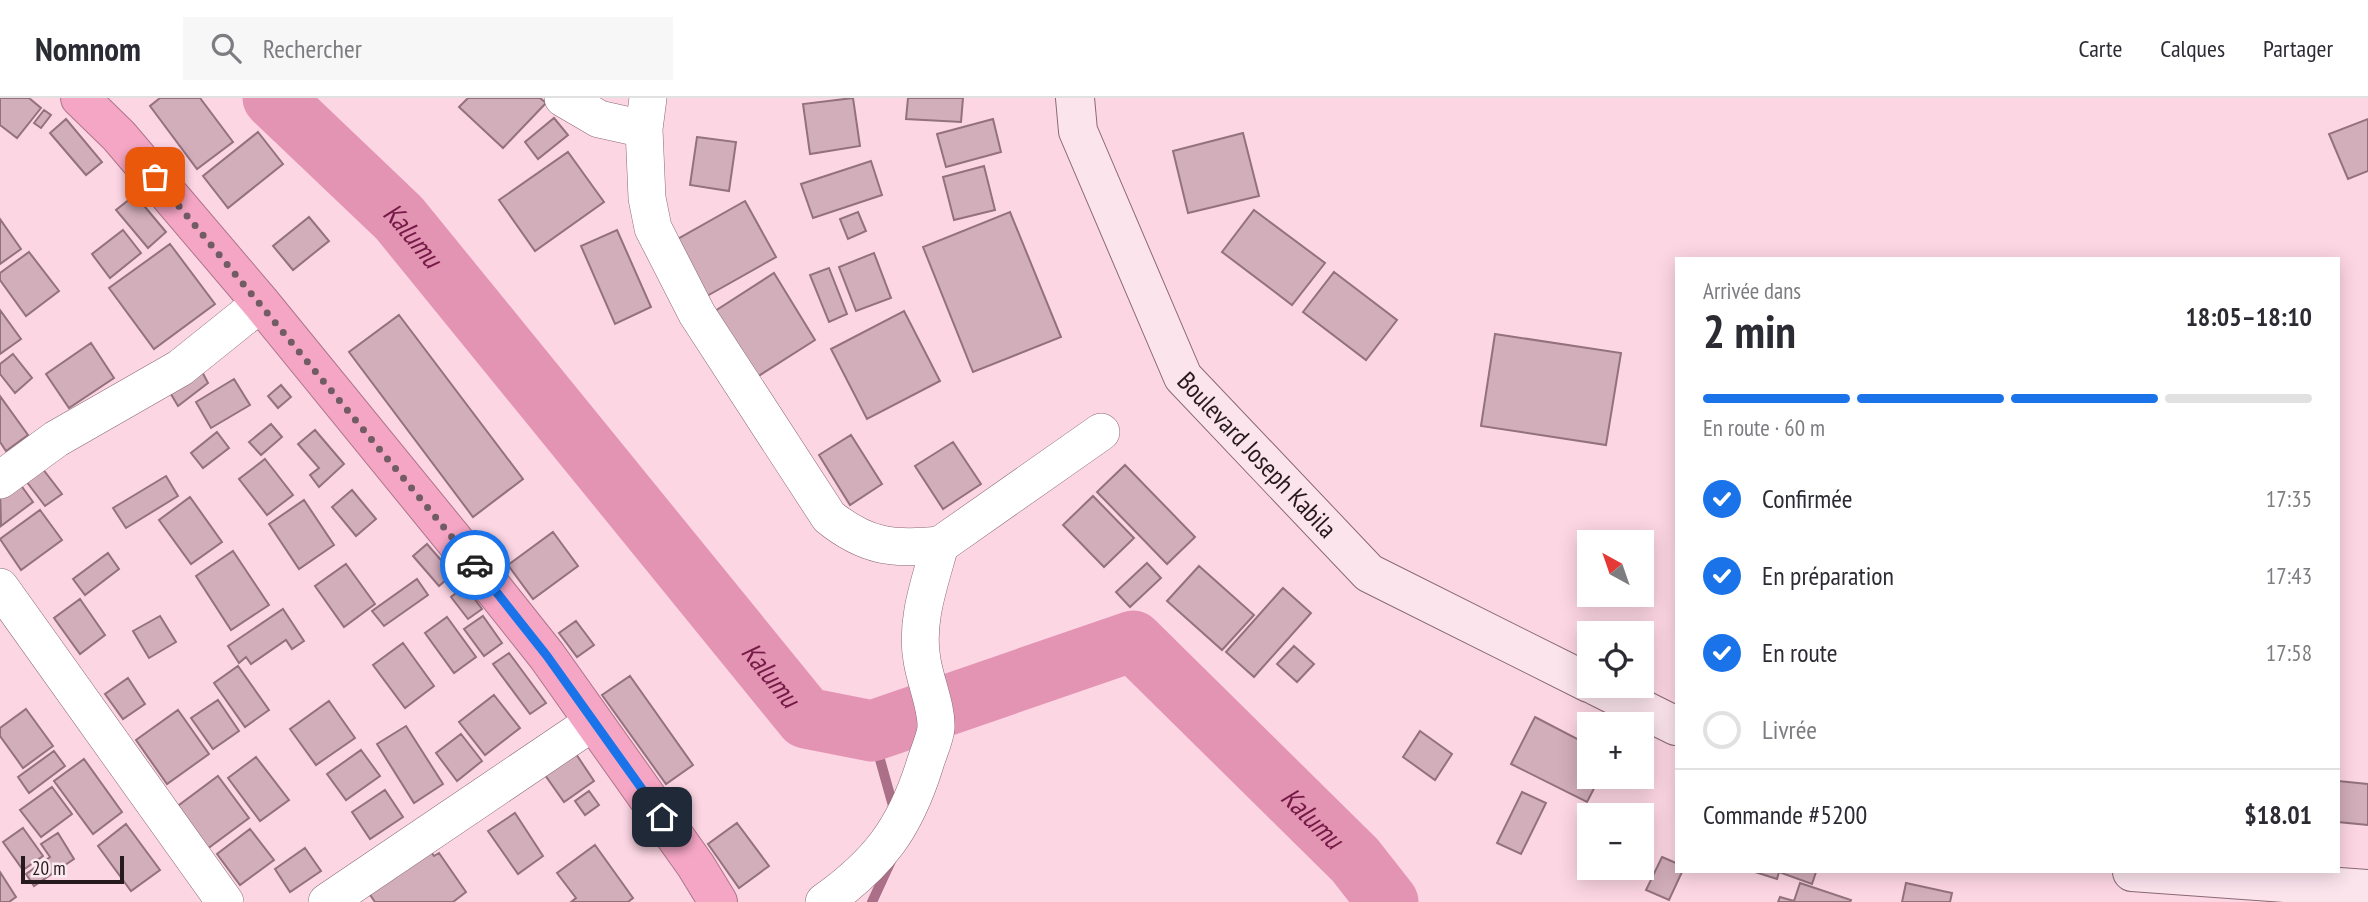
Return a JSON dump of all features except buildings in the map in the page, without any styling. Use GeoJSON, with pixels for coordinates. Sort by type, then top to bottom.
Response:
{"type":"FeatureCollection","features":[{"type":"Feature","properties":{"kind":"highway"},"geometry":{"type":"LineString","coordinates":[[80,98],[119,136],[261,303],[481,573],[593,722],[696,866],[718,902]]}},
{"type":"Feature","properties":{"kind":"main road","name":"Boulevard Joseph Kabila"},"geometry":{"type":"LineString","coordinates":[[1075,98],[1078,131],[1183,377],[1368,573],[1577,677]]}},
{"type":"Feature","properties":{"kind":"main road"},"geometry":{"type":"LineString","coordinates":[[1620,698],[1675,726]]}},
{"type":"Feature","properties":{"kind":"main road"},"geometry":{"type":"LineString","coordinates":[[2146,873],[2368,889]]}},
{"type":"Feature","properties":{"kind":"street"},"geometry":{"type":"LineString","coordinates":[[563,98],[599,119],[646,113],[647,198],[653,228],[697,314],[829,517],[853,537],[908,549],[940,545],[1101,432]]}},
{"type":"Feature","properties":{"kind":"street"},"geometry":{"type":"LineString","coordinates":[[0,480],[56,439],[180,368],[261,303]]}},
{"type":"Feature","properties":{"kind":"street"},"geometry":{"type":"LineString","coordinates":[[824,902],[858,878],[888,842],[912,805],[936,727],[921,657],[923,611],[940,545]]}},
{"type":"Feature","properties":{"kind":"street"},"geometry":{"type":"LineString","coordinates":[[0,587],[225,902]]}},
{"type":"Feature","properties":{"kind":"street"},"geometry":{"type":"LineString","coordinates":[[327,902],[593,722]]}},
{"type":"Feature","properties":{"kind":"waterway","name":"Kalumu"},"geometry":{"type":"LineString","coordinates":[[273,98],[399,218],[806,718],[872,731],[1133,641],[1355,860],[1388,902]]}},
{"type":"Feature","properties":{"kind":"waterway"},"geometry":{"type":"LineString","coordinates":[[872,731],[895,813]]}},
{"type":"Feature","properties":{"kind":"waterway"},"geometry":{"type":"LineString","coordinates":[[872,902],[891,861]]}},
{"type":"Feature","properties":{"kind":"way so far"},"geometry":{"type":"LineString","coordinates":[[155,177],[475,565]]}},
{"type":"Feature","properties":{"kind":"route"},"geometry":{"type":"LineString","coordinates":[[475,565],[547,656],[662,817]]}}]}
